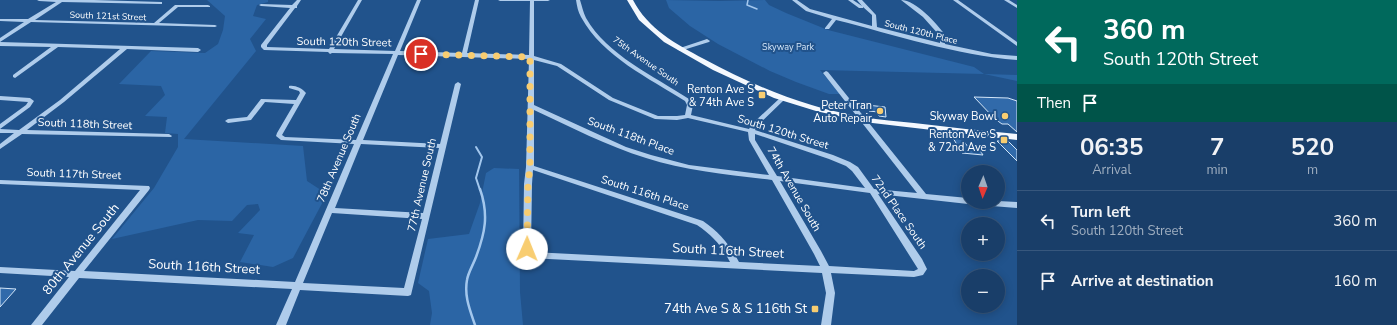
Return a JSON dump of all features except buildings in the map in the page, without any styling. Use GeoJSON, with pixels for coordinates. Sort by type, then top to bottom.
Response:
{"type":"FeatureCollection","features":[{"type":"Feature","properties":{"kind":"main road"},"geometry":{"type":"LineString","coordinates":[[630,0],[636,11],[648,26],[680,48],[733,78],[782,99],[864,120],[1017,137]]}},
{"type":"Feature","properties":{"kind":"street"},"geometry":{"type":"LineString","coordinates":[[39,0],[160,3]]}},
{"type":"Feature","properties":{"kind":"street"},"geometry":{"type":"LineString","coordinates":[[0,40],[62,0]]}},
{"type":"Feature","properties":{"kind":"street"},"geometry":{"type":"LineString","coordinates":[[261,6],[295,7],[299,0]]}},
{"type":"Feature","properties":{"kind":"street"},"geometry":{"type":"LineString","coordinates":[[330,52],[360,0]]}},
{"type":"Feature","properties":{"kind":"street","name":"78th Avenue South"},"geometry":{"type":"LineString","coordinates":[[281,325],[419,0]]}},
{"type":"Feature","properties":{"kind":"street"},"geometry":{"type":"LineString","coordinates":[[464,55],[477,0]]}},
{"type":"Feature","properties":{"kind":"street"},"geometry":{"type":"LineString","coordinates":[[500,0],[548,0]]}},
{"type":"Feature","properties":{"kind":"street"},"geometry":{"type":"LineString","coordinates":[[530,167],[530,57],[532,0]]}},
{"type":"Feature","properties":{"kind":"street","name":"75th Avenue South"},"geometry":{"type":"LineString","coordinates":[[578,0],[583,18],[601,40],[624,59],[687,100],[690,105],[688,116]]}},
{"type":"Feature","properties":{"kind":"street","name":"South 120th Place"},"geometry":{"type":"LineString","coordinates":[[794,0],[808,10],[875,29],[978,54],[1017,58]]}},
{"type":"Feature","properties":{"kind":"street"},"geometry":{"type":"LineString","coordinates":[[850,0],[858,4],[870,16],[874,17]]}},
{"type":"Feature","properties":{"kind":"street"},"geometry":{"type":"LineString","coordinates":[[859,0],[874,15],[876,21],[875,29]]}},
{"type":"Feature","properties":{"kind":"street"},"geometry":{"type":"LineString","coordinates":[[903,0],[921,12],[939,30],[943,36],[942,46]]}},
{"type":"Feature","properties":{"kind":"street"},"geometry":{"type":"LineString","coordinates":[[955,0],[1017,44]]}},
{"type":"Feature","properties":{"kind":"street"},"geometry":{"type":"LineString","coordinates":[[1006,0],[1017,7]]}},
{"type":"Feature","properties":{"kind":"street"},"geometry":{"type":"LineString","coordinates":[[154,25],[177,6],[208,6]]}},
{"type":"Feature","properties":{"kind":"street","name":"South 120th Street"},"geometry":{"type":"LineString","coordinates":[[295,7],[264,45],[264,47],[271,50],[530,57],[559,65],[600,92],[646,114],[666,119],[688,116],[751,132],[836,159],[855,169]]}},
{"type":"Feature","properties":{"kind":"street"},"geometry":{"type":"LineString","coordinates":[[827,28],[835,18]]}},
{"type":"Feature","properties":{"kind":"street","name":"South 121st Street"},"geometry":{"type":"LineString","coordinates":[[0,20],[215,26]]}},
{"type":"Feature","properties":{"kind":"street"},"geometry":{"type":"LineString","coordinates":[[680,48],[707,41]]}},
{"type":"Feature","properties":{"kind":"street"},"geometry":{"type":"LineString","coordinates":[[0,44],[198,50]]}},
{"type":"Feature","properties":{"kind":"street"},"geometry":{"type":"LineString","coordinates":[[15,76],[56,46]]}},
{"type":"Feature","properties":{"kind":"street"},"geometry":{"type":"LineString","coordinates":[[0,147],[67,97],[125,48]]}},
{"type":"Feature","properties":{"kind":"street"},"geometry":{"type":"LineString","coordinates":[[826,73],[924,197]]}},
{"type":"Feature","properties":{"kind":"street","name":"77th Avenue South"},"geometry":{"type":"LineString","coordinates":[[408,292],[458,84]]}},
{"type":"Feature","properties":{"kind":"street"},"geometry":{"type":"LineString","coordinates":[[292,86],[303,92],[280,133],[281,138],[286,140],[442,146]]}},
{"type":"Feature","properties":{"kind":"street"},"geometry":{"type":"LineString","coordinates":[[0,98],[23,98],[30,101],[28,106],[0,127]]}},
{"type":"Feature","properties":{"kind":"street"},"geometry":{"type":"LineString","coordinates":[[751,132],[754,125],[782,99]]}},
{"type":"Feature","properties":{"kind":"street"},"geometry":{"type":"LineString","coordinates":[[228,121],[249,119],[262,100],[298,102]]}},
{"type":"Feature","properties":{"kind":"street","name":"South 118th Place"},"geometry":{"type":"LineString","coordinates":[[530,106],[624,148],[656,159],[689,167],[872,191]]}},
{"type":"Feature","properties":{"kind":"street","name":"South 118th Street"},"geometry":{"type":"LineString","coordinates":[[0,131],[169,136]]}},
{"type":"Feature","properties":{"kind":"street","name":"74th Avenue South"},"geometry":{"type":"LineString","coordinates":[[751,132],[752,140],[776,179],[826,269],[830,282],[830,300],[826,325]]}},
{"type":"Feature","properties":{"kind":"street","name":"South 116th Street"},"geometry":{"type":"LineString","coordinates":[[530,167],[528,184],[527,249],[529,255],[736,264],[914,274],[920,273],[923,269]]}},
{"type":"Feature","properties":{"kind":"street","name":"South 116th Place"},"geometry":{"type":"LineString","coordinates":[[530,167],[700,223],[710,229],[722,240],[736,264]]}},
{"type":"Feature","properties":{"kind":"street","name":"72nd Place South"},"geometry":{"type":"LineString","coordinates":[[855,169],[872,191],[923,269]]}},
{"type":"Feature","properties":{"kind":"street","name":"South 117th Street"},"geometry":{"type":"LineString","coordinates":[[0,182],[146,188]]}},
{"type":"Feature","properties":{"kind":"street","name":"80th Avenue South"},"geometry":{"type":"LineString","coordinates":[[36,325],[146,188]]}},
{"type":"Feature","properties":{"kind":"street"},"geometry":{"type":"LineString","coordinates":[[872,191],[961,200]]}},
{"type":"Feature","properties":{"kind":"street"},"geometry":{"type":"LineString","coordinates":[[1005,204],[1017,205]]}},
{"type":"Feature","properties":{"kind":"street"},"geometry":{"type":"LineString","coordinates":[[329,210],[426,216]]}},
{"type":"Feature","properties":{"kind":"street","name":"South 116th Street"},"geometry":{"type":"LineString","coordinates":[[0,270],[408,292]]}},
{"type":"Feature","properties":{"kind":"green space"},"geometry":{"type":"Polygon","coordinates":[[[207,0],[268,0],[268,2],[257,5],[253,16],[266,19],[250,39],[256,51],[184,139],[303,146],[307,181],[327,194],[293,258],[273,267],[240,262],[254,235],[238,233],[260,210],[258,204],[247,205],[232,221],[198,220],[112,239],[154,188],[178,147],[178,134],[165,133],[167,117],[145,116],[165,95],[161,86],[119,84],[151,51],[205,53],[218,44],[223,30],[225,16],[207,0]]]}},
{"type":"Feature","properties":{"kind":"green space","name":"Skyway Park"},"geometry":{"type":"Polygon","coordinates":[[[666,0],[765,0],[769,5],[828,30],[974,67],[984,74],[820,70],[840,94],[829,94],[770,71],[718,44],[690,26],[669,8],[666,0]]]}},
{"type":"Feature","properties":{"kind":"green space"},"geometry":{"type":"Polygon","coordinates":[[[984,74],[1017,75],[1017,81],[984,74]]]}},
{"type":"Feature","properties":{"kind":"green space"},"geometry":{"type":"Polygon","coordinates":[[[494,168],[519,169],[520,292],[523,325],[430,325],[432,313],[429,291],[418,283],[428,239],[469,234],[480,203],[486,173],[494,168]]]}},
{"type":"Feature","properties":{"kind":"waterway"},"geometry":{"type":"LineString","coordinates":[[748,0],[747,5],[757,9]]}},
{"type":"Feature","properties":{"kind":"waterway"},"geometry":{"type":"LineString","coordinates":[[476,147],[482,157],[476,178],[480,190]]}},
{"type":"Feature","properties":{"kind":"waterway"},"geometry":{"type":"LineString","coordinates":[[475,325],[468,303],[466,286],[468,275],[476,257],[484,232],[485,216],[483,198],[480,189]]}},
{"type":"Feature","properties":{"kind":"place","name":"Renton Ave S & 74th Ave S"},"geometry":{"type":"Point","coordinates":[762,95]}},
{"type":"Feature","properties":{"kind":"place","name":"Peter Tran Auto Repair"},"geometry":{"type":"Point","coordinates":[880,111]}},
{"type":"Feature","properties":{"kind":"place","name":"Skyway Bowl"},"geometry":{"type":"Point","coordinates":[1005,116]}},
{"type":"Feature","properties":{"kind":"place","name":"Renton Ave S & 72nd Ave S"},"geometry":{"type":"Point","coordinates":[1004,140]}},
{"type":"Feature","properties":{"kind":"place","name":"74th Ave S & S 116th St"},"geometry":{"type":"Point","coordinates":[815,309]}},
{"type":"Feature","properties":{"kind":"route"},"geometry":{"type":"LineString","coordinates":[[421,54],[530,57],[530,167],[528,184],[527,249]]}}]}
